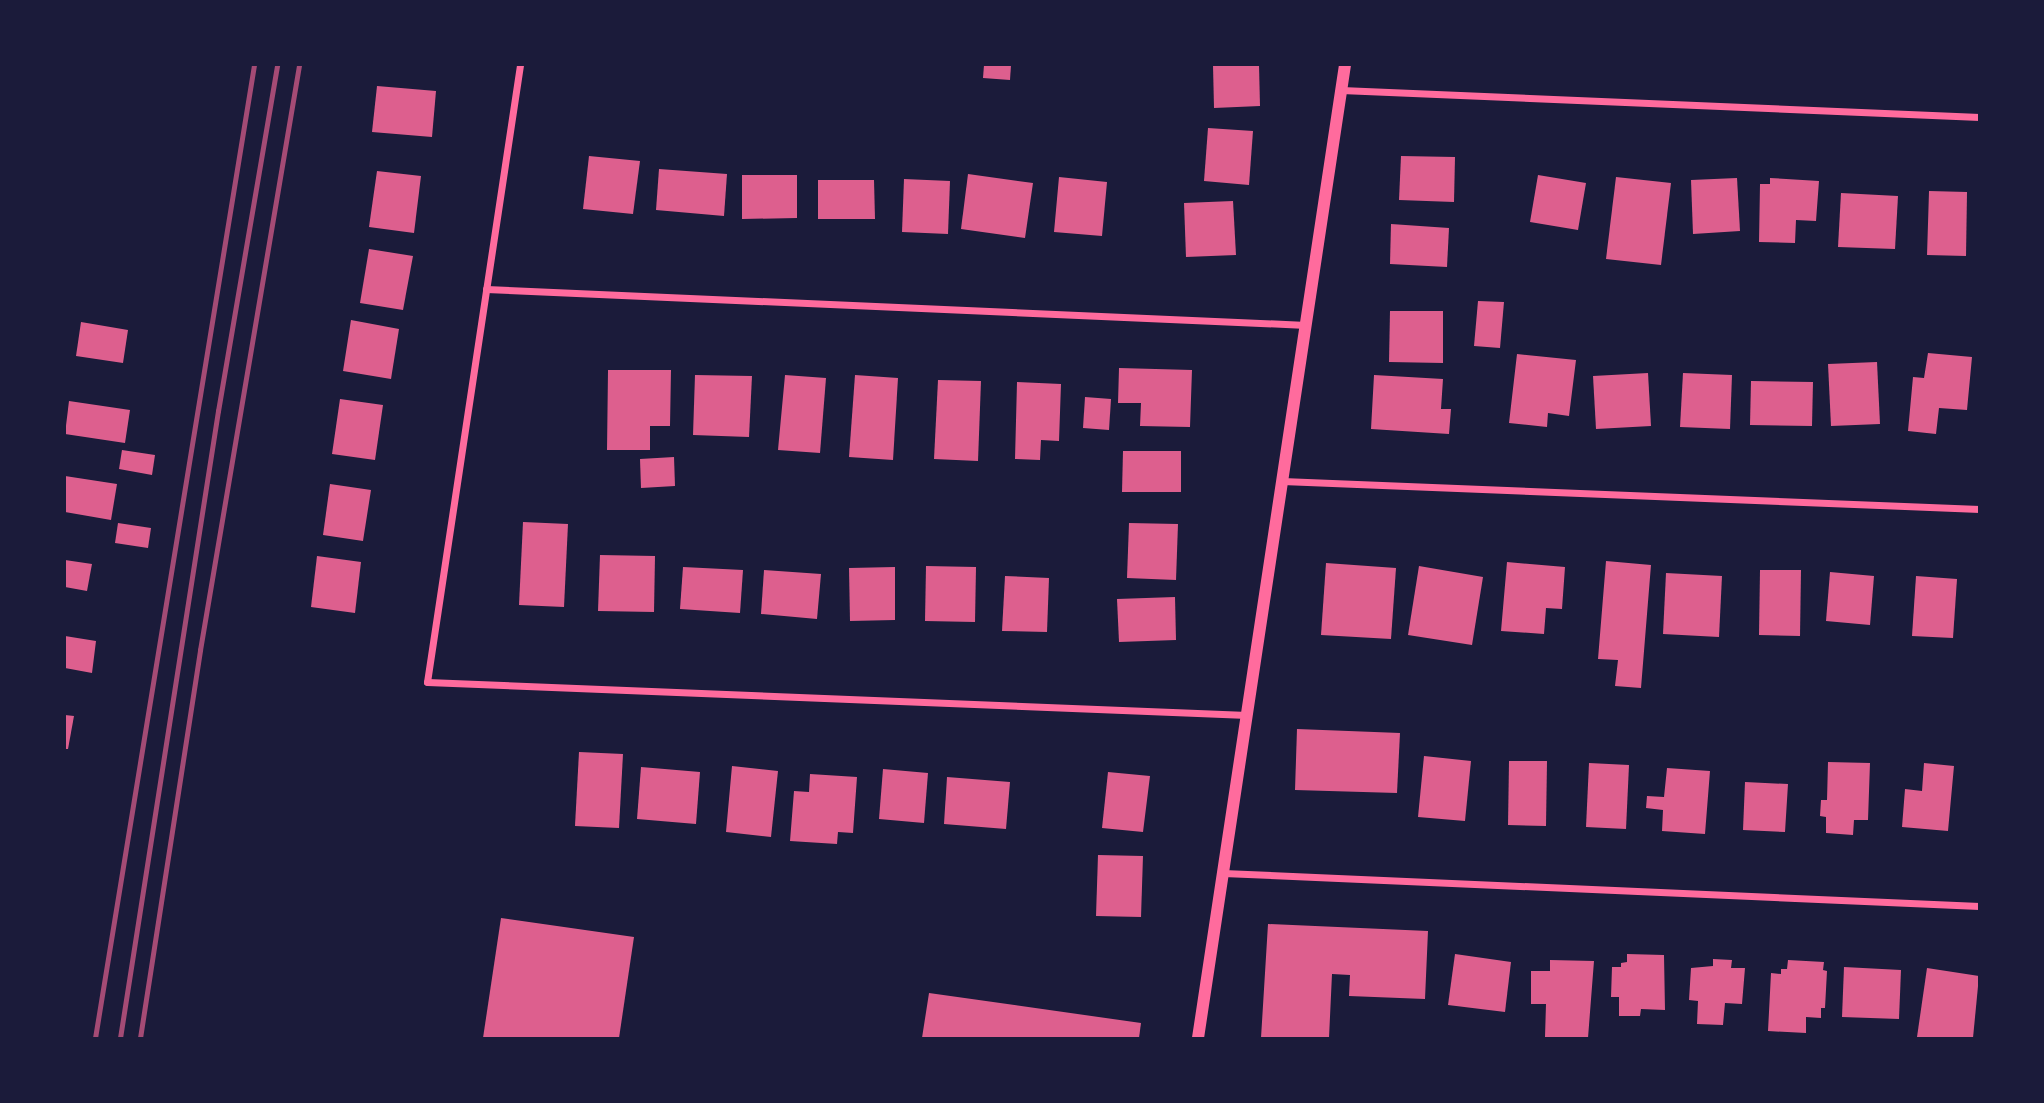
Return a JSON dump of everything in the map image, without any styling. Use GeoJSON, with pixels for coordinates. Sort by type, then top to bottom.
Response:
{"type":"FeatureCollection","features":[{"type":"Feature","properties":{"kind":"street"},"geometry":{"type":"LineString","coordinates":[[520,65],[427,682],[1247,715]]}},
{"type":"Feature","properties":{"kind":"street"},"geometry":{"type":"LineString","coordinates":[[1198,1038],[1345,65]]}},
{"type":"Feature","properties":{"kind":"street"},"geometry":{"type":"LineString","coordinates":[[1341,90],[1979,117]]}},
{"type":"Feature","properties":{"kind":"street"},"geometry":{"type":"LineString","coordinates":[[486,289],[1306,325]]}},
{"type":"Feature","properties":{"kind":"street"},"geometry":{"type":"LineString","coordinates":[[1282,481],[1979,509]]}},
{"type":"Feature","properties":{"kind":"street"},"geometry":{"type":"LineString","coordinates":[[1223,873],[1979,906]]}},
{"type":"Feature","properties":{"kind":"building"},"geometry":{"type":"Polygon","coordinates":[[[984,65],[1011,65],[1010,80],[983,78],[984,65]]]}},
{"type":"Feature","properties":{"kind":"building"},"geometry":{"type":"Polygon","coordinates":[[[1213,65],[1259,65],[1260,106],[1214,108],[1213,65]]]}},
{"type":"Feature","properties":{"kind":"building"},"geometry":{"type":"Polygon","coordinates":[[[377,86],[436,91],[432,137],[372,132],[377,86]]]}},
{"type":"Feature","properties":{"kind":"building"},"geometry":{"type":"Polygon","coordinates":[[[1208,128],[1253,131],[1249,185],[1204,181],[1208,128]]]}},
{"type":"Feature","properties":{"kind":"building"},"geometry":{"type":"Polygon","coordinates":[[[589,156],[640,161],[633,214],[583,209],[589,156]]]}},
{"type":"Feature","properties":{"kind":"building"},"geometry":{"type":"Polygon","coordinates":[[[1401,156],[1455,157],[1454,202],[1399,200],[1401,156]]]}},
{"type":"Feature","properties":{"kind":"building"},"geometry":{"type":"Polygon","coordinates":[[[659,169],[727,174],[724,216],[656,210],[659,169]]]}},
{"type":"Feature","properties":{"kind":"building"},"geometry":{"type":"Polygon","coordinates":[[[377,171],[421,176],[414,233],[369,227],[377,171]]]}},
{"type":"Feature","properties":{"kind":"building"},"geometry":{"type":"Polygon","coordinates":[[[968,174],[1033,183],[1025,238],[961,229],[968,174]]]}},
{"type":"Feature","properties":{"kind":"building"},"geometry":{"type":"Polygon","coordinates":[[[742,175],[797,175],[797,218],[742,219],[742,175]]]}},
{"type":"Feature","properties":{"kind":"building"},"geometry":{"type":"Polygon","coordinates":[[[1538,175],[1586,183],[1578,230],[1530,222],[1538,175]]]}},
{"type":"Feature","properties":{"kind":"building"},"geometry":{"type":"Polygon","coordinates":[[[1059,177],[1107,182],[1102,236],[1054,232],[1059,177]]]}},
{"type":"Feature","properties":{"kind":"building"},"geometry":{"type":"Polygon","coordinates":[[[1616,177],[1671,183],[1661,265],[1606,259],[1616,177]]]}},
{"type":"Feature","properties":{"kind":"building"},"geometry":{"type":"Polygon","coordinates":[[[1737,178],[1740,231],[1693,234],[1691,180],[1737,178]]]}},
{"type":"Feature","properties":{"kind":"building"},"geometry":{"type":"Polygon","coordinates":[[[1770,178],[1819,181],[1816,221],[1796,220],[1795,243],[1759,242],[1760,184],[1770,184],[1770,178]]]}},
{"type":"Feature","properties":{"kind":"building"},"geometry":{"type":"Polygon","coordinates":[[[904,179],[950,181],[948,234],[902,232],[904,179]]]}},
{"type":"Feature","properties":{"kind":"building"},"geometry":{"type":"Polygon","coordinates":[[[818,180],[874,180],[875,219],[818,219],[818,180]]]}},
{"type":"Feature","properties":{"kind":"building"},"geometry":{"type":"Polygon","coordinates":[[[1929,191],[1967,192],[1966,256],[1927,255],[1929,191]]]}},
{"type":"Feature","properties":{"kind":"building"},"geometry":{"type":"Polygon","coordinates":[[[1841,193],[1898,196],[1895,249],[1838,247],[1841,193]]]}},
{"type":"Feature","properties":{"kind":"building"},"geometry":{"type":"Polygon","coordinates":[[[1233,201],[1236,255],[1186,257],[1184,203],[1233,201]]]}},
{"type":"Feature","properties":{"kind":"building"},"geometry":{"type":"Polygon","coordinates":[[[1391,224],[1449,228],[1447,267],[1390,264],[1391,224]]]}},
{"type":"Feature","properties":{"kind":"building"},"geometry":{"type":"Polygon","coordinates":[[[369,249],[413,256],[403,310],[360,303],[369,249]]]}},
{"type":"Feature","properties":{"kind":"building"},"geometry":{"type":"Polygon","coordinates":[[[1478,301],[1504,302],[1500,348],[1474,346],[1478,301]]]}},
{"type":"Feature","properties":{"kind":"building"},"geometry":{"type":"Polygon","coordinates":[[[1390,311],[1443,311],[1443,363],[1389,362],[1390,311]]]}},
{"type":"Feature","properties":{"kind":"building"},"geometry":{"type":"Polygon","coordinates":[[[351,320],[399,329],[391,379],[343,371],[351,320]]]}},
{"type":"Feature","properties":{"kind":"building"},"geometry":{"type":"Polygon","coordinates":[[[81,322],[128,330],[123,363],[76,356],[81,322]]]}},
{"type":"Feature","properties":{"kind":"building"},"geometry":{"type":"Polygon","coordinates":[[[1928,353],[1972,357],[1967,410],[1939,408],[1936,434],[1908,431],[1913,377],[1924,378],[1928,353]]]}},
{"type":"Feature","properties":{"kind":"building"},"geometry":{"type":"Polygon","coordinates":[[[1517,354],[1576,360],[1569,416],[1548,413],[1547,427],[1509,423],[1517,354]]]}},
{"type":"Feature","properties":{"kind":"building"},"geometry":{"type":"Polygon","coordinates":[[[1877,362],[1880,424],[1831,426],[1828,364],[1877,362]]]}},
{"type":"Feature","properties":{"kind":"building"},"geometry":{"type":"Polygon","coordinates":[[[1119,368],[1192,370],[1190,427],[1140,426],[1141,403],[1118,403],[1119,368]]]}},
{"type":"Feature","properties":{"kind":"building"},"geometry":{"type":"Polygon","coordinates":[[[608,370],[671,370],[670,426],[650,426],[650,450],[607,450],[608,370]]]}},
{"type":"Feature","properties":{"kind":"building"},"geometry":{"type":"Polygon","coordinates":[[[1648,373],[1651,426],[1596,429],[1593,376],[1648,373]]]}},
{"type":"Feature","properties":{"kind":"building"},"geometry":{"type":"Polygon","coordinates":[[[1683,373],[1732,375],[1730,429],[1680,427],[1683,373]]]}},
{"type":"Feature","properties":{"kind":"building"},"geometry":{"type":"Polygon","coordinates":[[[695,375],[752,376],[749,437],[693,435],[695,375]]]}},
{"type":"Feature","properties":{"kind":"building"},"geometry":{"type":"Polygon","coordinates":[[[785,375],[826,378],[820,453],[778,450],[785,375]]]}},
{"type":"Feature","properties":{"kind":"building"},"geometry":{"type":"Polygon","coordinates":[[[855,375],[898,378],[893,460],[849,457],[855,375]]]}},
{"type":"Feature","properties":{"kind":"building"},"geometry":{"type":"Polygon","coordinates":[[[1374,375],[1443,379],[1441,409],[1451,409],[1449,434],[1371,429],[1374,375]]]}},
{"type":"Feature","properties":{"kind":"building"},"geometry":{"type":"Polygon","coordinates":[[[938,380],[981,381],[978,461],[934,459],[938,380]]]}},
{"type":"Feature","properties":{"kind":"building"},"geometry":{"type":"Polygon","coordinates":[[[1751,381],[1813,382],[1812,426],[1750,425],[1751,381]]]}},
{"type":"Feature","properties":{"kind":"building"},"geometry":{"type":"Polygon","coordinates":[[[1017,382],[1061,384],[1059,441],[1041,440],[1040,460],[1015,459],[1017,382]]]}},
{"type":"Feature","properties":{"kind":"building"},"geometry":{"type":"Polygon","coordinates":[[[1085,397],[1111,399],[1109,430],[1083,428],[1085,397]]]}},
{"type":"Feature","properties":{"kind":"building"},"geometry":{"type":"Polygon","coordinates":[[[340,399],[383,405],[375,460],[332,454],[340,399]]]}},
{"type":"Feature","properties":{"kind":"building"},"geometry":{"type":"Polygon","coordinates":[[[69,401],[130,410],[125,443],[65,434],[69,401]]]}},
{"type":"Feature","properties":{"kind":"building"},"geometry":{"type":"Polygon","coordinates":[[[122,450],[155,455],[152,475],[119,469],[122,450]]]}},
{"type":"Feature","properties":{"kind":"building"},"geometry":{"type":"Polygon","coordinates":[[[1123,451],[1181,451],[1181,492],[1122,492],[1123,451]]]}},
{"type":"Feature","properties":{"kind":"building"},"geometry":{"type":"Polygon","coordinates":[[[674,457],[675,486],[641,488],[640,459],[674,457]]]}},
{"type":"Feature","properties":{"kind":"building"},"geometry":{"type":"Polygon","coordinates":[[[65,476],[117,484],[111,520],[65,512],[65,476]]]}},
{"type":"Feature","properties":{"kind":"building"},"geometry":{"type":"Polygon","coordinates":[[[330,484],[371,490],[363,541],[323,535],[330,484]]]}},
{"type":"Feature","properties":{"kind":"building"},"geometry":{"type":"Polygon","coordinates":[[[523,522],[568,524],[564,607],[519,605],[523,522]]]}},
{"type":"Feature","properties":{"kind":"building"},"geometry":{"type":"Polygon","coordinates":[[[118,523],[151,528],[148,548],[115,543],[118,523]]]}},
{"type":"Feature","properties":{"kind":"building"},"geometry":{"type":"Polygon","coordinates":[[[1129,523],[1178,524],[1176,580],[1127,578],[1129,523]]]}},
{"type":"Feature","properties":{"kind":"building"},"geometry":{"type":"Polygon","coordinates":[[[600,555],[655,556],[654,612],[598,611],[600,555]]]}},
{"type":"Feature","properties":{"kind":"building"},"geometry":{"type":"Polygon","coordinates":[[[317,556],[361,562],[355,613],[311,607],[317,556]]]}},
{"type":"Feature","properties":{"kind":"building"},"geometry":{"type":"Polygon","coordinates":[[[65,560],[92,564],[87,591],[65,587],[65,560]]]}},
{"type":"Feature","properties":{"kind":"building"},"geometry":{"type":"Polygon","coordinates":[[[1606,561],[1651,565],[1641,688],[1615,686],[1618,660],[1598,659],[1606,561]]]}},
{"type":"Feature","properties":{"kind":"building"},"geometry":{"type":"Polygon","coordinates":[[[1507,562],[1565,567],[1562,609],[1546,608],[1544,634],[1501,631],[1507,562]]]}},
{"type":"Feature","properties":{"kind":"building"},"geometry":{"type":"Polygon","coordinates":[[[1326,563],[1396,568],[1391,639],[1321,635],[1326,563]]]}},
{"type":"Feature","properties":{"kind":"building"},"geometry":{"type":"Polygon","coordinates":[[[926,566],[976,567],[975,622],[925,621],[926,566]]]}},
{"type":"Feature","properties":{"kind":"building"},"geometry":{"type":"Polygon","coordinates":[[[1419,566],[1483,577],[1472,645],[1408,635],[1419,566]]]}},
{"type":"Feature","properties":{"kind":"building"},"geometry":{"type":"Polygon","coordinates":[[[683,567],[743,570],[740,613],[680,609],[683,567]]]}},
{"type":"Feature","properties":{"kind":"building"},"geometry":{"type":"Polygon","coordinates":[[[895,567],[895,620],[850,621],[849,568],[895,567]]]}},
{"type":"Feature","properties":{"kind":"building"},"geometry":{"type":"Polygon","coordinates":[[[764,570],[821,574],[817,619],[761,614],[764,570]]]}},
{"type":"Feature","properties":{"kind":"building"},"geometry":{"type":"Polygon","coordinates":[[[1760,570],[1801,570],[1800,636],[1759,635],[1760,570]]]}},
{"type":"Feature","properties":{"kind":"building"},"geometry":{"type":"Polygon","coordinates":[[[1830,572],[1874,576],[1870,625],[1826,621],[1830,572]]]}},
{"type":"Feature","properties":{"kind":"building"},"geometry":{"type":"Polygon","coordinates":[[[1666,573],[1722,576],[1719,637],[1663,634],[1666,573]]]}},
{"type":"Feature","properties":{"kind":"building"},"geometry":{"type":"Polygon","coordinates":[[[1005,576],[1049,578],[1047,632],[1002,631],[1005,576]]]}},
{"type":"Feature","properties":{"kind":"building"},"geometry":{"type":"Polygon","coordinates":[[[1916,576],[1957,579],[1953,638],[1912,636],[1916,576]]]}},
{"type":"Feature","properties":{"kind":"building"},"geometry":{"type":"Polygon","coordinates":[[[1175,597],[1176,640],[1119,642],[1117,599],[1175,597]]]}},
{"type":"Feature","properties":{"kind":"building"},"geometry":{"type":"Polygon","coordinates":[[[65,636],[96,641],[92,673],[65,668],[65,636]]]}},
{"type":"Feature","properties":{"kind":"building"},"geometry":{"type":"Polygon","coordinates":[[[65,715],[74,716],[68,749],[65,749],[65,715]]]}},
{"type":"Feature","properties":{"kind":"building"},"geometry":{"type":"Polygon","coordinates":[[[1297,729],[1400,733],[1397,793],[1295,790],[1297,729]]]}},
{"type":"Feature","properties":{"kind":"building"},"geometry":{"type":"Polygon","coordinates":[[[579,752],[623,754],[619,828],[575,826],[579,752]]]}},
{"type":"Feature","properties":{"kind":"building"},"geometry":{"type":"Polygon","coordinates":[[[1424,756],[1471,761],[1465,821],[1418,817],[1424,756]]]}},
{"type":"Feature","properties":{"kind":"building"},"geometry":{"type":"Polygon","coordinates":[[[1509,761],[1547,761],[1546,826],[1508,825],[1509,761]]]}},
{"type":"Feature","properties":{"kind":"building"},"geometry":{"type":"Polygon","coordinates":[[[1828,762],[1870,763],[1868,820],[1854,820],[1853,835],[1826,833],[1826,817],[1820,816],[1821,800],[1827,800],[1828,762]]]}},
{"type":"Feature","properties":{"kind":"building"},"geometry":{"type":"Polygon","coordinates":[[[1589,763],[1629,765],[1626,829],[1586,827],[1589,763]]]}},
{"type":"Feature","properties":{"kind":"building"},"geometry":{"type":"Polygon","coordinates":[[[1924,763],[1954,766],[1948,831],[1902,827],[1905,789],[1922,791],[1924,763]]]}},
{"type":"Feature","properties":{"kind":"building"},"geometry":{"type":"Polygon","coordinates":[[[732,766],[778,771],[771,837],[726,832],[732,766]]]}},
{"type":"Feature","properties":{"kind":"building"},"geometry":{"type":"Polygon","coordinates":[[[641,767],[700,772],[696,824],[637,819],[641,767]]]}},
{"type":"Feature","properties":{"kind":"building"},"geometry":{"type":"Polygon","coordinates":[[[1667,768],[1710,771],[1705,834],[1662,831],[1663,810],[1646,808],[1647,796],[1664,797],[1667,768]]]}},
{"type":"Feature","properties":{"kind":"building"},"geometry":{"type":"Polygon","coordinates":[[[883,769],[928,773],[924,823],[879,819],[883,769]]]}},
{"type":"Feature","properties":{"kind":"building"},"geometry":{"type":"Polygon","coordinates":[[[1108,772],[1150,776],[1143,832],[1102,828],[1108,772]]]}},
{"type":"Feature","properties":{"kind":"building"},"geometry":{"type":"Polygon","coordinates":[[[810,774],[857,777],[853,833],[838,832],[837,844],[790,841],[794,791],[809,792],[810,774]]]}},
{"type":"Feature","properties":{"kind":"building"},"geometry":{"type":"Polygon","coordinates":[[[947,777],[1010,782],[1006,829],[944,824],[947,777]]]}},
{"type":"Feature","properties":{"kind":"building"},"geometry":{"type":"Polygon","coordinates":[[[1745,782],[1788,784],[1785,832],[1743,830],[1745,782]]]}},
{"type":"Feature","properties":{"kind":"building"},"geometry":{"type":"Polygon","coordinates":[[[1098,855],[1143,856],[1141,917],[1096,916],[1098,855]]]}},
{"type":"Feature","properties":{"kind":"building"},"geometry":{"type":"Polygon","coordinates":[[[501,918],[634,937],[619,1038],[483,1038],[501,918]]]}},
{"type":"Feature","properties":{"kind":"building"},"geometry":{"type":"Polygon","coordinates":[[[1268,924],[1428,931],[1425,999],[1349,996],[1350,975],[1332,974],[1329,1038],[1261,1038],[1268,924]]]}},
{"type":"Feature","properties":{"kind":"building"},"geometry":{"type":"Polygon","coordinates":[[[1455,954],[1511,962],[1505,1012],[1448,1005],[1455,954]]]}},
{"type":"Feature","properties":{"kind":"building"},"geometry":{"type":"Polygon","coordinates":[[[1627,954],[1664,955],[1665,1010],[1641,1009],[1640,1016],[1619,1016],[1619,997],[1611,997],[1612,967],[1621,967],[1621,963],[1627,962],[1627,954]]]}},
{"type":"Feature","properties":{"kind":"building"},"geometry":{"type":"Polygon","coordinates":[[[1713,959],[1732,960],[1731,968],[1745,968],[1742,1004],[1725,1003],[1723,1025],[1697,1024],[1698,1001],[1689,1000],[1691,968],[1713,966],[1713,959]]]}},
{"type":"Feature","properties":{"kind":"building"},"geometry":{"type":"Polygon","coordinates":[[[1550,960],[1594,961],[1588,1038],[1545,1037],[1546,1004],[1531,1004],[1531,971],[1550,971],[1550,960]]]}},
{"type":"Feature","properties":{"kind":"building"},"geometry":{"type":"Polygon","coordinates":[[[1788,960],[1824,962],[1823,970],[1827,971],[1825,1008],[1821,1008],[1821,1018],[1806,1017],[1806,1033],[1768,1031],[1771,973],[1781,974],[1781,969],[1787,969],[1788,960]]]}},
{"type":"Feature","properties":{"kind":"building"},"geometry":{"type":"Polygon","coordinates":[[[1844,967],[1901,970],[1899,1019],[1842,1017],[1844,967]]]}},
{"type":"Feature","properties":{"kind":"building"},"geometry":{"type":"Polygon","coordinates":[[[1927,968],[1979,976],[1973,1038],[1917,1037],[1927,968]]]}},
{"type":"Feature","properties":{"kind":"building"},"geometry":{"type":"Polygon","coordinates":[[[929,993],[1141,1023],[1139,1038],[922,1038],[929,993]]]}},
{"type":"Feature","properties":{"kind":"railway"},"geometry":{"type":"LineString","coordinates":[[95,1038],[254,65]]}},
{"type":"Feature","properties":{"kind":"railway"},"geometry":{"type":"LineString","coordinates":[[120,1038],[218,411],[277,65]]}},
{"type":"Feature","properties":{"kind":"railway"},"geometry":{"type":"LineString","coordinates":[[140,1038],[200,650],[299,65]]}}]}
